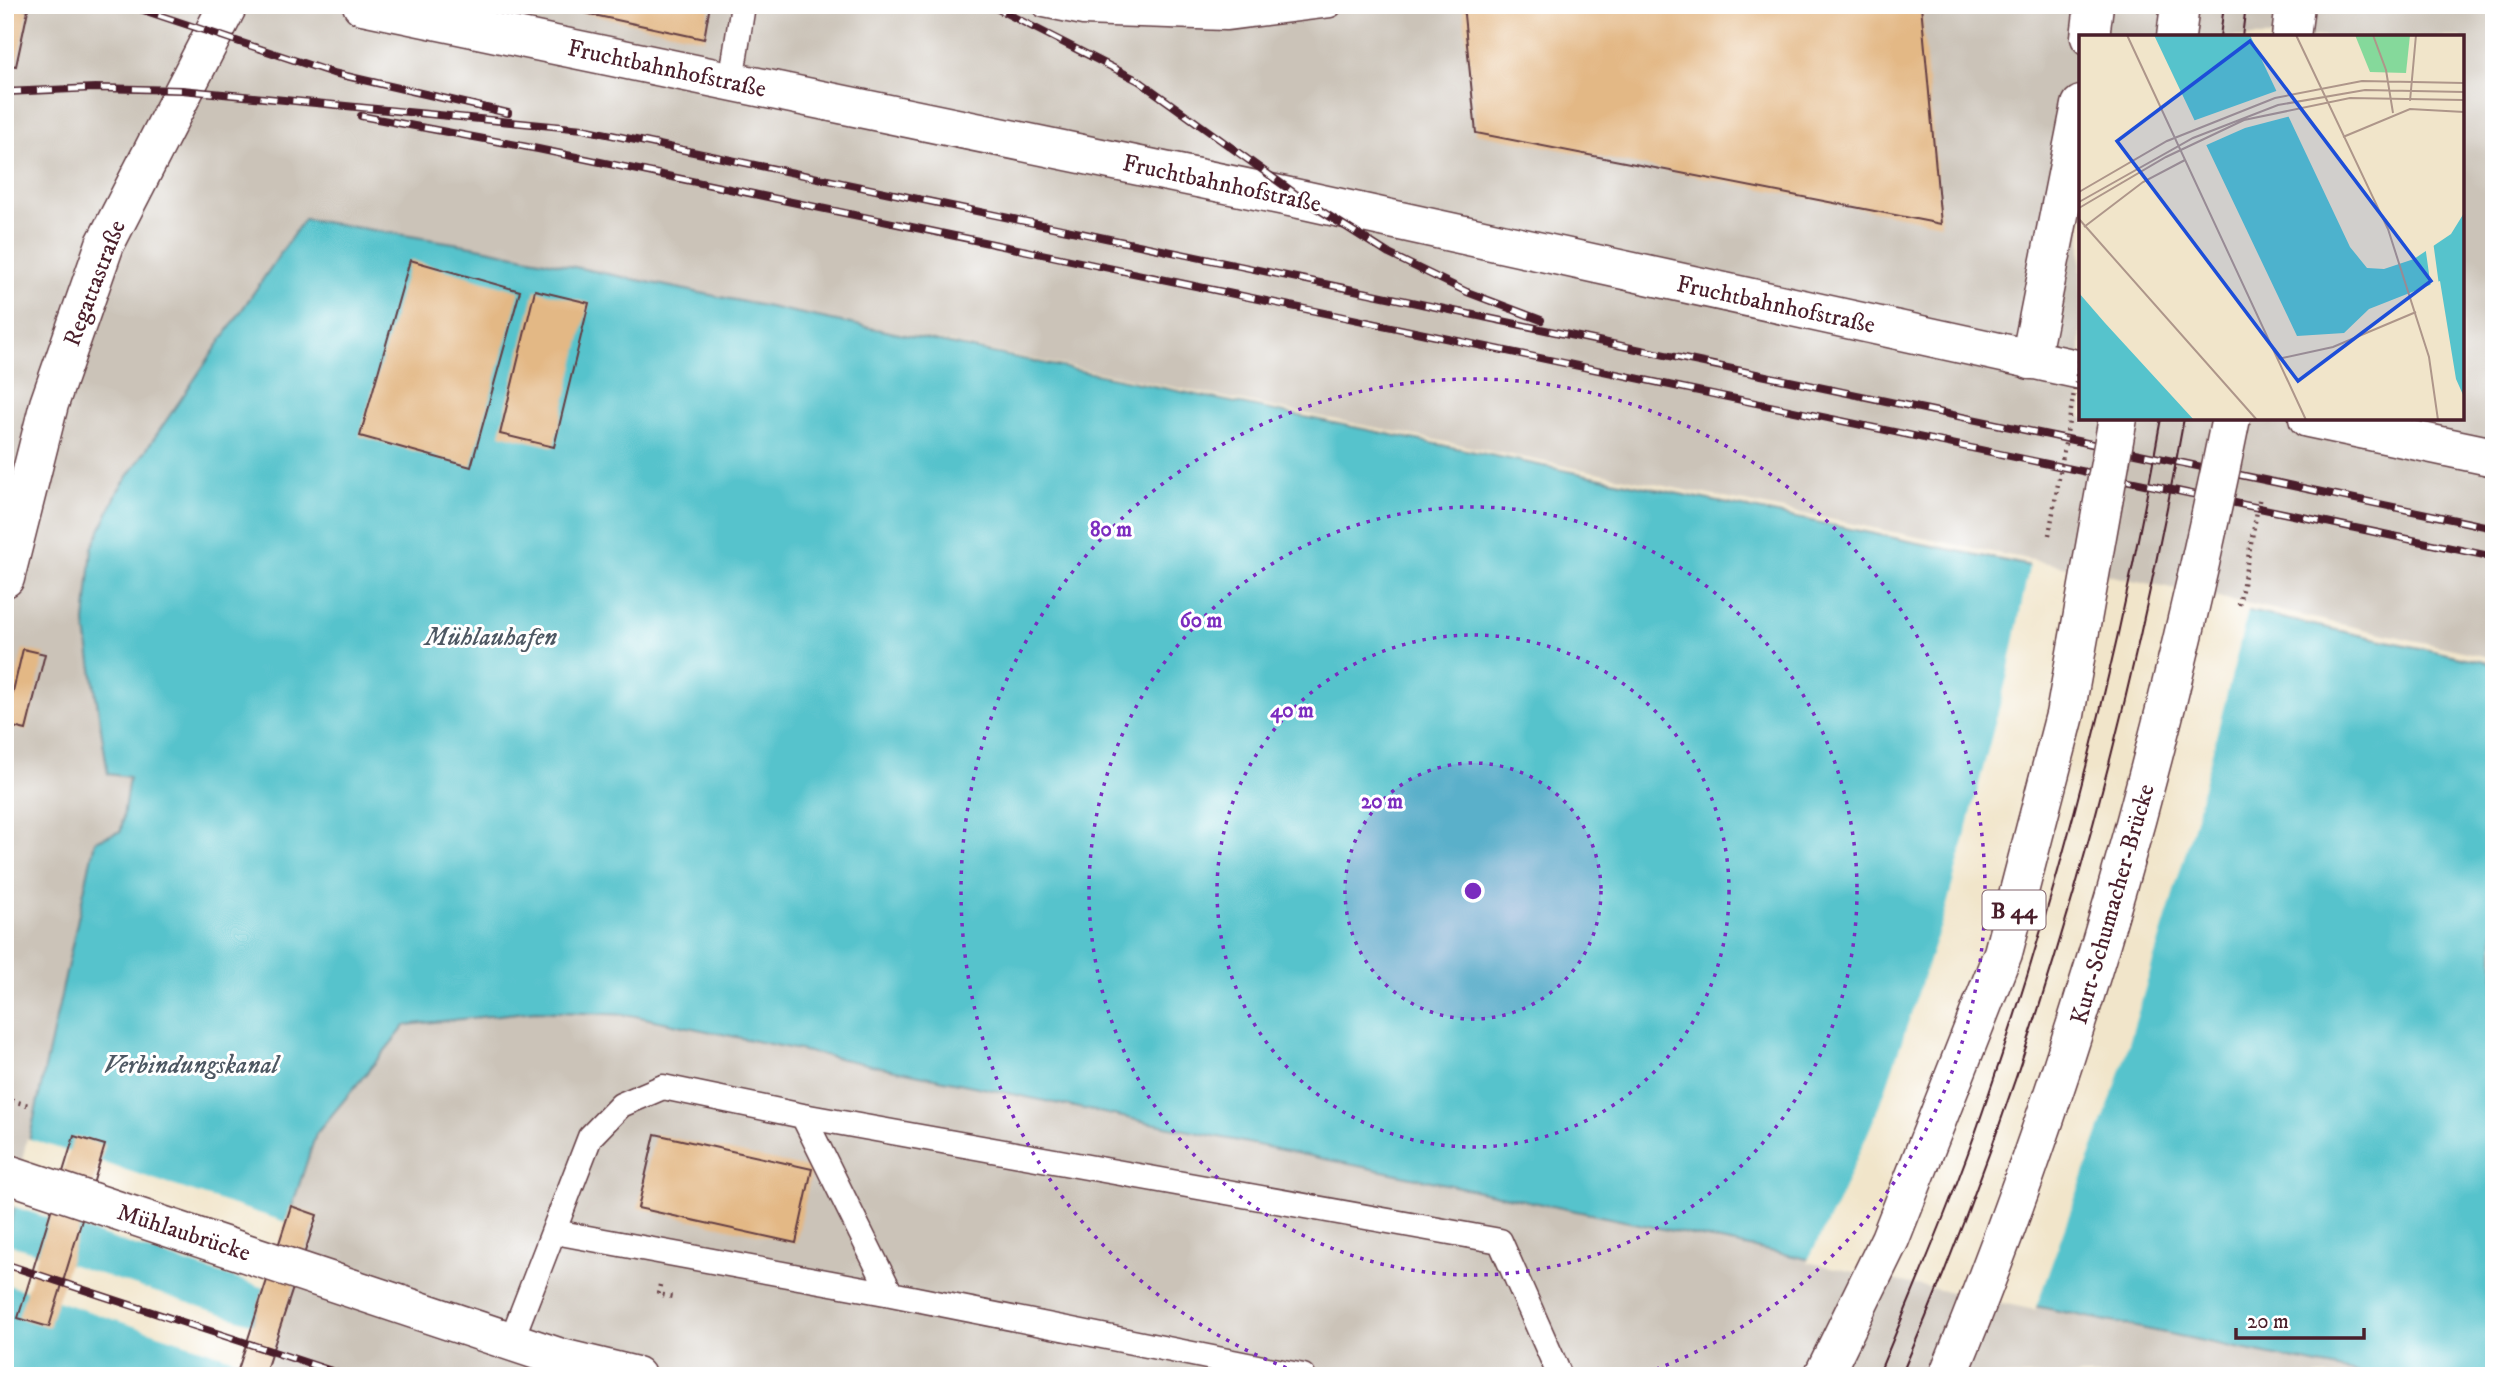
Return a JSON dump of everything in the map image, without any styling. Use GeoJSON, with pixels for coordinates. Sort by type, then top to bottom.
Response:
{"type":"FeatureCollection","features":[{"type":"Feature","properties":{"kind":"main road","name":"Regattastraße"},"geometry":{"type":"LineString","coordinates":[[5,578],[49,404],[105,244],[228,5]]}},
{"type":"Feature","properties":{"kind":"main road","name":"Fruchtbahnhofstraße"},"geometry":{"type":"LineString","coordinates":[[362,5],[1304,200],[2079,370]]}},
{"type":"Feature","properties":{"kind":"main road"},"geometry":{"type":"LineString","coordinates":[[2090,35],[2094,5]]}},
{"type":"Feature","properties":{"kind":"main road"},"geometry":{"type":"LineString","coordinates":[[2176,35],[2180,5]]}},
{"type":"Feature","properties":{"kind":"main road"},"geometry":{"type":"LineString","coordinates":[[2291,35],[2295,5]]}},
{"type":"Feature","properties":{"kind":"main road"},"geometry":{"type":"LineString","coordinates":[[2030,360],[2079,114]]}},
{"type":"Feature","properties":{"kind":"main road","name":"B 44"},"geometry":{"type":"LineString","coordinates":[[1823,1376],[1890,1239],[2003,953],[2065,715],[2118,420]]}},
{"type":"Feature","properties":{"kind":"main road","name":"Kurt-Schumacher-Brücke"},"geometry":{"type":"LineString","coordinates":[[1948,1376],[1993,1267],[2094,974],[2154,759],[2231,420]]}},
{"type":"Feature","properties":{"kind":"main road"},"geometry":{"type":"LineString","coordinates":[[2318,420],[2494,457]]}},
{"type":"Feature","properties":{"kind":"main road","name":"Mühlaubrücke"},"geometry":{"type":"LineString","coordinates":[[5,1173],[561,1357],[636,1376]]}},
{"type":"Feature","properties":{"kind":"lane"},"geometry":{"type":"LineString","coordinates":[[732,82],[743,5]]}},
{"type":"Feature","properties":{"kind":"lane"},"geometry":{"type":"LineString","coordinates":[[1044,5],[1083,13],[1226,18],[1330,5]]}},
{"type":"Feature","properties":{"kind":"lane"},"geometry":{"type":"LineString","coordinates":[[512,1340],[590,1137],[621,1105],[663,1087],[803,1116],[1500,1241],[1560,1376]]}},
{"type":"Feature","properties":{"kind":"lane"},"geometry":{"type":"LineString","coordinates":[[803,1116],[891,1294]]}},
{"type":"Feature","properties":{"kind":"lane"},"geometry":{"type":"LineString","coordinates":[[555,1232],[891,1294],[1303,1376]]}},
{"type":"Feature","properties":{"kind":"path"},"geometry":{"type":"LineString","coordinates":[[2049,536],[2079,364]]}},
{"type":"Feature","properties":{"kind":"path"},"geometry":{"type":"LineString","coordinates":[[2239,605],[2262,485]]}},
{"type":"Feature","properties":{"kind":"path"},"geometry":{"type":"LineString","coordinates":[[5,1099],[32,1106]]}},
{"type":"Feature","properties":{"kind":"shaded area"},"geometry":{"type":"Polygon","coordinates":[[[5,5],[2494,5],[2494,658],[2236,601],[472,246],[304,219],[118,491],[92,548],[85,623],[108,774],[129,776],[121,831],[95,841],[11,1225],[5,1224],[5,5]]]}},
{"type":"Feature","properties":{"kind":"shaded area"},"geometry":{"type":"Polygon","coordinates":[[[535,1011],[630,1015],[2372,1376],[236,1376],[316,1134],[406,1025],[535,1011]]]}},
{"type":"Feature","properties":{"kind":"water","name":"Mühlauhafen"},"geometry":{"type":"Polygon","coordinates":[[[304,219],[472,246],[2235,608],[2494,664],[2494,1376],[2372,1376],[630,1015],[535,1011],[406,1025],[316,1134],[236,1376],[5,1376],[5,1250],[95,841],[121,831],[129,777],[108,774],[85,623],[92,548],[118,491],[304,219]]]}},
{"type":"Feature","properties":{"kind":"pier"},"geometry":{"type":"Polygon","coordinates":[[[2030,562],[2249,607],[2193,827],[2120,1073],[2035,1310],[1807,1262],[1837,1204],[1881,1103],[1945,913],[2007,678],[2030,562]]]}},
{"type":"Feature","properties":{"kind":"pier"},"geometry":{"type":"Polygon","coordinates":[[[27,1138],[289,1223],[268,1289],[12,1206],[27,1138]]]}},
{"type":"Feature","properties":{"kind":"pier"},"geometry":{"type":"Polygon","coordinates":[[[5,1243],[256,1325],[244,1362],[5,1284],[5,1243]]]}},
{"type":"Feature","properties":{"kind":"building"},"geometry":{"type":"Polygon","coordinates":[[[6,5],[28,10],[16,66],[5,64],[6,5]]]}},
{"type":"Feature","properties":{"kind":"building"},"geometry":{"type":"Polygon","coordinates":[[[548,5],[710,5],[704,39],[548,5]]]}},
{"type":"Feature","properties":{"kind":"building"},"geometry":{"type":"Polygon","coordinates":[[[1463,5],[1921,5],[1941,224],[1476,133],[1463,5]]]}},
{"type":"Feature","properties":{"kind":"building"},"geometry":{"type":"Polygon","coordinates":[[[410,260],[520,291],[471,467],[360,436],[410,260]]]}},
{"type":"Feature","properties":{"kind":"building"},"geometry":{"type":"Polygon","coordinates":[[[535,290],[589,303],[554,447],[500,434],[535,290]]]}},
{"type":"Feature","properties":{"kind":"building"},"geometry":{"type":"Polygon","coordinates":[[[23,649],[45,654],[26,730],[5,725],[23,649]]]}},
{"type":"Feature","properties":{"kind":"building"},"geometry":{"type":"Polygon","coordinates":[[[655,1134],[812,1169],[796,1243],[638,1208],[655,1134]]]}},
{"type":"Feature","properties":{"kind":"building"},"geometry":{"type":"Polygon","coordinates":[[[74,1136],[105,1145],[49,1327],[18,1318],[74,1136]]]}},
{"type":"Feature","properties":{"kind":"building"},"geometry":{"type":"Polygon","coordinates":[[[291,1206],[317,1215],[264,1376],[236,1376],[291,1206]]]}},
{"type":"Feature","properties":{"kind":"tram line"},"geometry":{"type":"LineString","coordinates":[[2220,35],[2224,5]]}},
{"type":"Feature","properties":{"kind":"tram line"},"geometry":{"type":"LineString","coordinates":[[2242,35],[2246,5]]}},
{"type":"Feature","properties":{"kind":"tram line"},"geometry":{"type":"LineString","coordinates":[[1878,1376],[1973,1139],[2039,936],[2064,851],[2108,679],[2161,420]]}},
{"type":"Feature","properties":{"kind":"tram line"},"geometry":{"type":"LineString","coordinates":[[1901,1376],[1993,1143],[2070,905],[2104,785],[2134,663],[2184,420]]}},
{"type":"Feature","properties":{"kind":"railway"},"geometry":{"type":"LineString","coordinates":[[128,5],[333,73],[508,113]]}},
{"type":"Feature","properties":{"kind":"railway"},"geometry":{"type":"LineString","coordinates":[[990,5],[1139,81],[1304,200],[1389,254],[1467,292],[1541,320]]}},
{"type":"Feature","properties":{"kind":"railway"},"geometry":{"type":"LineString","coordinates":[[5,92],[95,88],[182,90],[583,129],[2494,528]]}},
{"type":"Feature","properties":{"kind":"railway"},"geometry":{"type":"LineString","coordinates":[[361,116],[538,149],[2494,557]]}},
{"type":"Feature","properties":{"kind":"railway"},"geometry":{"type":"LineString","coordinates":[[5,1264],[347,1376]]}},
{"type":"Feature","properties":{"kind":"water label","name":"Verbindungskanal"},"geometry":{"type":"Point","coordinates":[191,1064]}}]}
